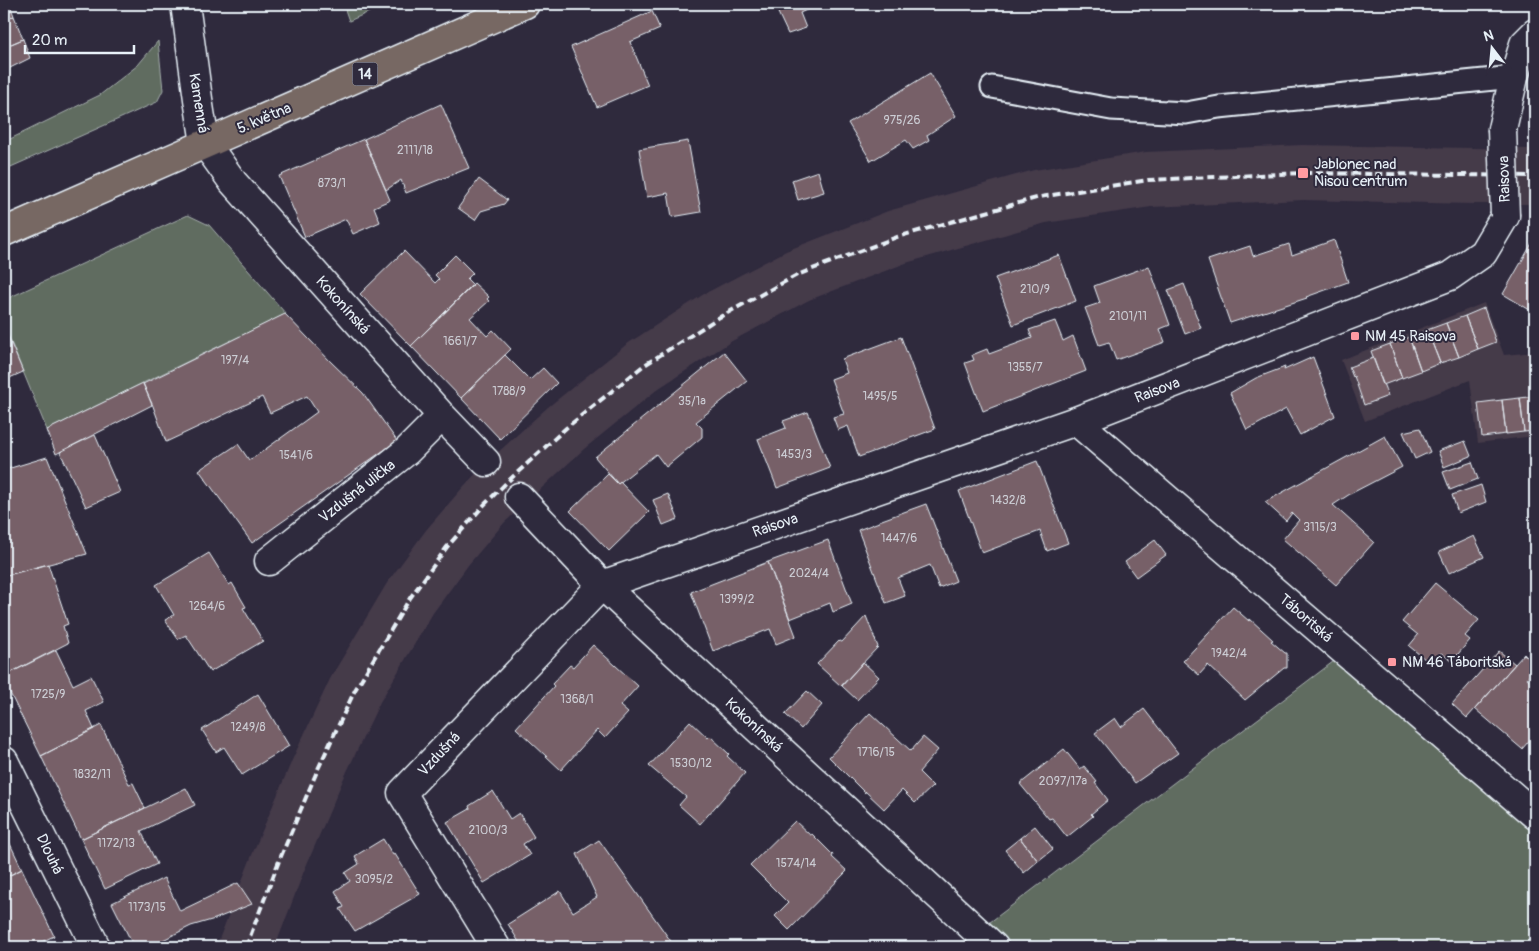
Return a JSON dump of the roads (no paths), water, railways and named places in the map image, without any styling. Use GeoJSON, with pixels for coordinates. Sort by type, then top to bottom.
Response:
{"type":"FeatureCollection","features":[{"type":"Feature","properties":{"kind":"main road","name":"5. května"},"geometry":{"type":"LineString","coordinates":[[4,232],[525,4]]}},
{"type":"Feature","properties":{"kind":"street","name":"Kamenná"},"geometry":{"type":"LineString","coordinates":[[185,4],[205,143]]}},
{"type":"Feature","properties":{"kind":"street","name":"Raisova"},"geometry":{"type":"LineString","coordinates":[[602,585],[1076,421],[1450,276],[1483,253],[1506,216],[1502,129],[1524,44],[1535,33]]}},
{"type":"Feature","properties":{"kind":"street","name":"Kokonínská"},"geometry":{"type":"LineString","coordinates":[[205,143],[234,182],[442,416],[486,462]]}},
{"type":"Feature","properties":{"kind":"street","name":"Vzdušná ulička"},"geometry":{"type":"LineString","coordinates":[[269,561],[407,451],[442,416]]}},
{"type":"Feature","properties":{"kind":"street","name":"Táboritská"},"geometry":{"type":"LineString","coordinates":[[1076,421],[1535,815]]}},
{"type":"Feature","properties":{"kind":"street","name":"Kokonínská"},"geometry":{"type":"LineString","coordinates":[[519,497],[602,585],[994,947]]}},
{"type":"Feature","properties":{"kind":"street","name":"Vzdušná"},"geometry":{"type":"LineString","coordinates":[[496,947],[402,793],[602,585]]}},
{"type":"Feature","properties":{"kind":"street","name":"Dlouhá"},"geometry":{"type":"LineString","coordinates":[[4,761],[96,947]]}},
{"type":"Feature","properties":{"kind":"lane"},"geometry":{"type":"LineString","coordinates":[[992,86],[1111,109],[1186,113],[1219,107],[1514,77]]}},
{"type":"Feature","properties":{"kind":"railway"},"geometry":{"type":"LineString","coordinates":[[246,947],[279,861],[318,769],[355,690],[410,598],[447,547],[484,505],[566,428],[643,366],[718,318],[797,275],[897,237],[1040,197],[1148,180],[1303,173],[1535,176]]}},
{"type":"Feature","properties":{"kind":"place","name":"Jablonec nad Nisou centrum"},"geometry":{"type":"Point","coordinates":[1303,173]}},
{"type":"Feature","properties":{"kind":"place","name":"NM 45 Raisova"},"geometry":{"type":"Point","coordinates":[1355,336]}},
{"type":"Feature","properties":{"kind":"place","name":"NM 46 Táboritská"},"geometry":{"type":"Point","coordinates":[1392,662]}}]}
